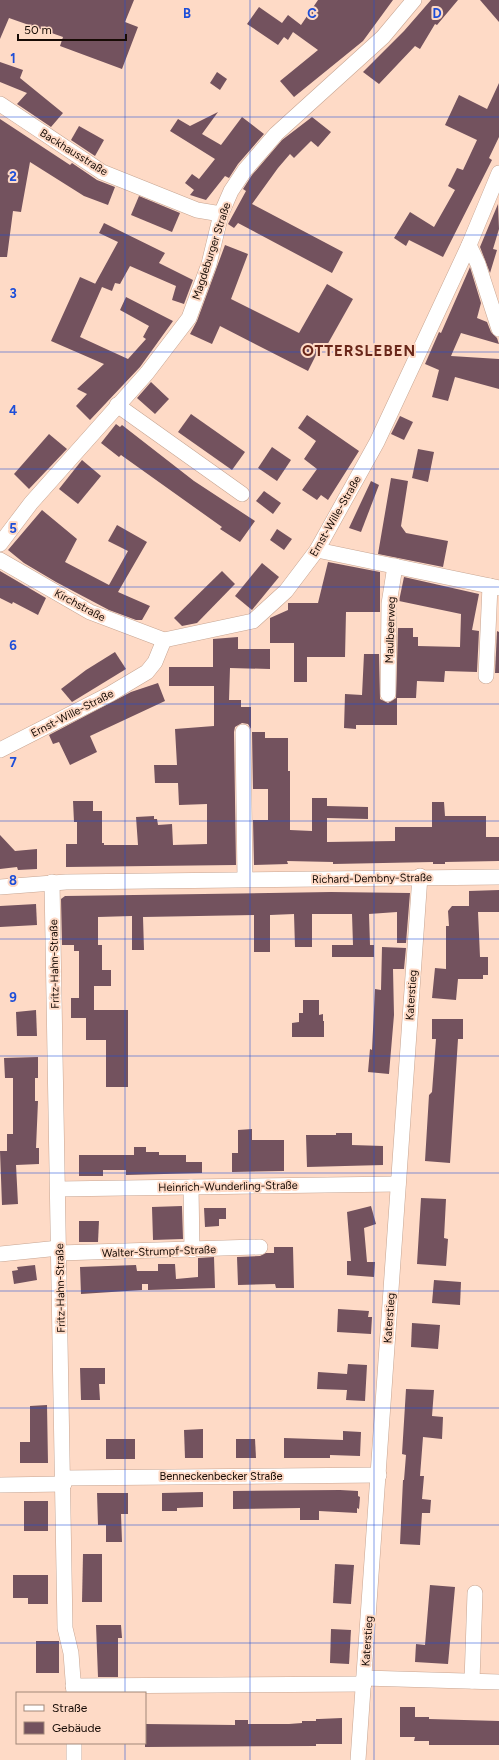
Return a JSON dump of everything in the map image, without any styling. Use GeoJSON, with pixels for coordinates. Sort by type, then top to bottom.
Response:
{"type":"FeatureCollection","features":[{"type":"Feature","properties":{"kind":"street","name":"Magdeburger Straße"},"geometry":{"type":"LineString","coordinates":[[0,544],[31,503],[117,405],[147,374],[189,318],[209,264],[221,214],[231,191],[245,170],[276,134],[382,37],[414,0]]}},
{"type":"Feature","properties":{"kind":"street","name":"Backhausstraße"},"geometry":{"type":"LineString","coordinates":[[0,104],[102,172],[197,210],[221,214]]}},
{"type":"Feature","properties":{"kind":"street","name":"Ernst-Wille-Straße"},"geometry":{"type":"LineString","coordinates":[[0,750],[110,694],[147,672],[155,662],[164,640],[253,621],[286,591],[318,550],[376,442],[469,245],[499,173]]}},
{"type":"Feature","properties":{"kind":"street"},"geometry":{"type":"LineString","coordinates":[[469,245],[478,264],[499,329]]}},
{"type":"Feature","properties":{"kind":"street"},"geometry":{"type":"LineString","coordinates":[[117,405],[242,494]]}},
{"type":"Feature","properties":{"kind":"street"},"geometry":{"type":"LineString","coordinates":[[318,550],[494,587],[486,676]]}},
{"type":"Feature","properties":{"kind":"street","name":"Kirchstraße"},"geometry":{"type":"LineString","coordinates":[[0,560],[90,612],[164,640]]}},
{"type":"Feature","properties":{"kind":"street","name":"Maulbeerweg"},"geometry":{"type":"LineString","coordinates":[[388,694],[388,604],[395,566]]}},
{"type":"Feature","properties":{"kind":"street"},"geometry":{"type":"LineString","coordinates":[[243,732],[244,879]]}},
{"type":"Feature","properties":{"kind":"street","name":"Richard-Dembny-Straße"},"geometry":{"type":"LineString","coordinates":[[0,887],[52,882],[420,876],[499,877]]}},
{"type":"Feature","properties":{"kind":"street","name":"Katerstieg"},"geometry":{"type":"LineString","coordinates":[[358,1760],[420,876]]}},
{"type":"Feature","properties":{"kind":"street","name":"Fritz-Hahn-Straße"},"geometry":{"type":"LineString","coordinates":[[52,882],[59,1189],[65,1628],[71,1654],[74,1690]]}},
{"type":"Feature","properties":{"kind":"street","name":"Heinrich-Wunderling-Straße"},"geometry":{"type":"LineString","coordinates":[[59,1189],[398,1184]]}},
{"type":"Feature","properties":{"kind":"street"},"geometry":{"type":"LineString","coordinates":[[191,1187],[192,1250]]}},
{"type":"Feature","properties":{"kind":"street","name":"Walter-Strumpf-Straße"},"geometry":{"type":"LineString","coordinates":[[0,1254],[59,1250],[192,1250],[260,1247]]}},
{"type":"Feature","properties":{"kind":"street","name":"Benneckenbecker Straße"},"geometry":{"type":"LineString","coordinates":[[0,1485],[64,1481],[379,1475]]}},
{"type":"Feature","properties":{"kind":"street"},"geometry":{"type":"LineString","coordinates":[[472,1681],[475,1593]]}},
{"type":"Feature","properties":{"kind":"street"},"geometry":{"type":"LineString","coordinates":[[74,1690],[364,1681],[499,1682]]}},
{"type":"Feature","properties":{"kind":"street"},"geometry":{"type":"LineString","coordinates":[[74,1744],[74,1760]]}},
{"type":"Feature","properties":{"kind":"building"},"geometry":{"type":"Polygon","coordinates":[[[0,0],[134,0],[125,22],[138,27],[122,69],[60,46],[63,37],[9,18],[0,39],[0,0]]]}},
{"type":"Feature","properties":{"kind":"building"},"geometry":{"type":"Polygon","coordinates":[[[318,0],[393,0],[363,41],[294,97],[280,81],[318,50],[293,32],[288,40],[284,37],[278,45],[247,24],[259,7],[282,23],[288,15],[301,25],[318,0]]]}},
{"type":"Feature","properties":{"kind":"building"},"geometry":{"type":"Polygon","coordinates":[[[431,0],[458,0],[437,25],[435,24],[420,49],[415,46],[379,84],[363,72],[404,31],[431,0]]]}},
{"type":"Feature","properties":{"kind":"building"},"geometry":{"type":"Polygon","coordinates":[[[480,0],[499,0],[499,22],[480,0]]]}},
{"type":"Feature","properties":{"kind":"building"},"geometry":{"type":"Polygon","coordinates":[[[0,62],[23,70],[20,78],[63,113],[51,127],[17,104],[27,93],[0,82],[0,62]]]}},
{"type":"Feature","properties":{"kind":"building"},"geometry":{"type":"Polygon","coordinates":[[[217,72],[227,79],[220,90],[210,83],[217,72]]]}},
{"type":"Feature","properties":{"kind":"building"},"geometry":{"type":"Polygon","coordinates":[[[499,83],[499,137],[489,158],[492,160],[443,257],[409,240],[406,246],[394,238],[410,212],[434,227],[455,190],[448,186],[457,168],[463,170],[477,140],[445,125],[459,95],[487,109],[499,83]]]}},
{"type":"Feature","properties":{"kind":"building"},"geometry":{"type":"Polygon","coordinates":[[[218,112],[202,134],[221,145],[242,117],[264,134],[238,164],[229,178],[225,176],[206,200],[190,195],[194,190],[185,183],[192,174],[199,179],[215,159],[170,131],[178,119],[190,126],[218,112]]]}},
{"type":"Feature","properties":{"kind":"building"},"geometry":{"type":"Polygon","coordinates":[[[312,117],[331,132],[318,147],[311,141],[294,158],[290,154],[252,204],[343,252],[332,273],[238,223],[234,228],[228,224],[246,191],[243,189],[252,175],[282,140],[312,117]]]}},
{"type":"Feature","properties":{"kind":"building"},"geometry":{"type":"Polygon","coordinates":[[[0,119],[70,165],[72,163],[97,180],[115,187],[108,205],[84,196],[30,162],[21,212],[13,211],[7,257],[0,257],[0,119]]]}},
{"type":"Feature","properties":{"kind":"building"},"geometry":{"type":"Polygon","coordinates":[[[79,126],[104,140],[95,156],[71,140],[79,126]]]}},
{"type":"Feature","properties":{"kind":"building"},"geometry":{"type":"Polygon","coordinates":[[[139,196],[180,213],[172,232],[131,215],[139,196]]]}},
{"type":"Feature","properties":{"kind":"building"},"geometry":{"type":"Polygon","coordinates":[[[498,204],[499,229],[493,249],[497,250],[490,273],[480,247],[498,204]]]}},
{"type":"Feature","properties":{"kind":"building"},"geometry":{"type":"Polygon","coordinates":[[[104,223],[165,253],[159,263],[193,280],[184,304],[172,300],[176,286],[130,266],[120,284],[115,283],[112,291],[102,287],[80,337],[128,359],[146,339],[143,337],[149,326],[120,310],[126,297],[173,321],[140,367],[90,420],[76,406],[87,394],[77,389],[104,364],[51,341],[80,277],[95,284],[118,242],[99,233],[104,223]]]}},
{"type":"Feature","properties":{"kind":"building"},"geometry":{"type":"Polygon","coordinates":[[[225,245],[248,254],[231,299],[299,333],[327,284],[353,299],[326,347],[321,345],[308,371],[220,326],[212,344],[190,334],[197,321],[225,245]]]}},
{"type":"Feature","properties":{"kind":"building"},"geometry":{"type":"Polygon","coordinates":[[[470,267],[481,303],[477,318],[487,322],[491,332],[497,338],[499,344],[461,333],[451,356],[499,359],[499,389],[455,377],[448,401],[432,397],[439,370],[425,364],[439,332],[441,333],[470,267]]]}},
{"type":"Feature","properties":{"kind":"building"},"geometry":{"type":"Polygon","coordinates":[[[151,382],[169,399],[155,414],[137,398],[151,382]]]}},
{"type":"Feature","properties":{"kind":"building"},"geometry":{"type":"Polygon","coordinates":[[[191,414],[245,452],[232,470],[178,432],[191,414]]]}},
{"type":"Feature","properties":{"kind":"building"},"geometry":{"type":"Polygon","coordinates":[[[307,415],[359,451],[328,500],[321,495],[317,500],[302,490],[317,469],[304,459],[316,441],[298,428],[307,415]]]}},
{"type":"Feature","properties":{"kind":"building"},"geometry":{"type":"Polygon","coordinates":[[[400,416],[413,422],[404,440],[391,434],[400,416]]]}},
{"type":"Feature","properties":{"kind":"building"},"geometry":{"type":"Polygon","coordinates":[[[116,424],[120,427],[122,425],[194,481],[255,521],[240,542],[220,529],[222,527],[121,455],[119,457],[101,443],[116,424]]]}},
{"type":"Feature","properties":{"kind":"building"},"geometry":{"type":"Polygon","coordinates":[[[49,434],[67,449],[29,489],[14,474],[49,434]]]}},
{"type":"Feature","properties":{"kind":"building"},"geometry":{"type":"Polygon","coordinates":[[[272,447],[291,460],[277,481],[258,468],[272,447]]]}},
{"type":"Feature","properties":{"kind":"building"},"geometry":{"type":"Polygon","coordinates":[[[418,449],[434,452],[428,482],[412,478],[418,449]]]}},
{"type":"Feature","properties":{"kind":"building"},"geometry":{"type":"Polygon","coordinates":[[[82,460],[101,476],[78,504],[59,489],[82,460]]]}},
{"type":"Feature","properties":{"kind":"building"},"geometry":{"type":"Polygon","coordinates":[[[391,478],[408,481],[401,526],[406,533],[448,541],[443,567],[378,554],[391,478]]]}},
{"type":"Feature","properties":{"kind":"building"},"geometry":{"type":"Polygon","coordinates":[[[371,481],[379,485],[361,532],[349,528],[371,481]]]}},
{"type":"Feature","properties":{"kind":"building"},"geometry":{"type":"Polygon","coordinates":[[[264,491],[281,503],[273,514],[256,501],[264,491]]]}},
{"type":"Feature","properties":{"kind":"building"},"geometry":{"type":"Polygon","coordinates":[[[42,510],[77,539],[65,562],[109,585],[128,551],[108,541],[117,525],[147,542],[118,592],[150,606],[142,620],[136,620],[109,610],[24,563],[8,550],[42,510]]]}},
{"type":"Feature","properties":{"kind":"building"},"geometry":{"type":"Polygon","coordinates":[[[277,529],[292,539],[284,550],[270,540],[277,529]]]}},
{"type":"Feature","properties":{"kind":"building"},"geometry":{"type":"Polygon","coordinates":[[[328,562],[380,572],[380,612],[346,612],[345,657],[307,657],[307,682],[294,682],[294,643],[270,643],[270,618],[288,610],[288,603],[318,603],[328,562]]]}},
{"type":"Feature","properties":{"kind":"building"},"geometry":{"type":"Polygon","coordinates":[[[262,563],[279,577],[252,610],[235,596],[262,563]]]}},
{"type":"Feature","properties":{"kind":"building"},"geometry":{"type":"Polygon","coordinates":[[[0,571],[46,598],[38,615],[13,602],[12,604],[0,598],[0,571]]]}},
{"type":"Feature","properties":{"kind":"building"},"geometry":{"type":"Polygon","coordinates":[[[222,571],[235,584],[197,623],[182,626],[174,618],[222,571]]]}},
{"type":"Feature","properties":{"kind":"building"},"geometry":{"type":"Polygon","coordinates":[[[404,577],[479,594],[472,630],[479,631],[477,672],[445,671],[444,682],[417,681],[416,698],[397,698],[397,725],[356,725],[356,729],[344,728],[345,694],[362,695],[364,654],[379,654],[380,699],[388,703],[396,698],[398,628],[413,628],[413,637],[418,637],[418,646],[460,647],[461,614],[399,601],[404,577]]]}},
{"type":"Feature","properties":{"kind":"building"},"geometry":{"type":"Polygon","coordinates":[[[497,631],[499,632],[499,673],[495,673],[497,631]]]}},
{"type":"Feature","properties":{"kind":"building"},"geometry":{"type":"Polygon","coordinates":[[[238,637],[238,649],[270,649],[270,669],[230,668],[229,700],[241,700],[241,707],[251,707],[251,729],[248,724],[242,723],[235,727],[234,732],[236,865],[66,867],[66,844],[77,844],[77,822],[74,822],[73,801],[93,801],[93,811],[102,811],[102,843],[104,843],[104,845],[138,845],[136,817],[154,816],[154,819],[157,819],[158,825],[172,824],[173,845],[207,844],[207,804],[179,805],[178,783],[155,783],[154,765],[177,765],[175,729],[214,726],[214,686],[169,686],[169,667],[213,667],[213,639],[238,637]]]}},
{"type":"Feature","properties":{"kind":"building"},"geometry":{"type":"Polygon","coordinates":[[[115,652],[126,669],[72,702],[61,689],[86,670],[115,652]]]}},
{"type":"Feature","properties":{"kind":"building"},"geometry":{"type":"Polygon","coordinates":[[[158,683],[165,701],[90,736],[97,752],[70,765],[59,742],[53,744],[49,735],[131,692],[158,683]]]}},
{"type":"Feature","properties":{"kind":"building"},"geometry":{"type":"Polygon","coordinates":[[[252,732],[265,732],[265,738],[288,738],[288,771],[290,771],[290,830],[312,831],[312,798],[327,798],[327,806],[368,807],[368,819],[327,818],[327,842],[395,841],[395,827],[432,827],[432,802],[444,802],[445,816],[486,816],[486,837],[499,837],[499,861],[445,862],[445,864],[433,864],[433,862],[333,864],[333,862],[287,861],[288,864],[254,865],[253,820],[268,820],[268,789],[253,789],[252,732]]]}},
{"type":"Feature","properties":{"kind":"building"},"geometry":{"type":"Polygon","coordinates":[[[0,835],[15,851],[37,849],[37,869],[18,870],[17,867],[0,869],[0,835]]]}},
{"type":"Feature","properties":{"kind":"building"},"geometry":{"type":"Polygon","coordinates":[[[499,890],[499,912],[478,912],[480,957],[488,957],[488,975],[483,975],[483,979],[458,979],[456,1000],[432,998],[435,968],[446,969],[446,926],[449,926],[448,911],[452,906],[469,906],[469,891],[499,890]]]}},
{"type":"Feature","properties":{"kind":"building"},"geometry":{"type":"Polygon","coordinates":[[[331,892],[410,893],[406,943],[397,943],[397,912],[369,914],[370,945],[374,945],[374,957],[332,957],[332,945],[353,945],[352,914],[312,914],[312,947],[295,947],[294,914],[270,915],[270,952],[254,952],[254,915],[143,917],[144,950],[132,950],[132,916],[98,917],[98,945],[102,945],[102,970],[111,970],[111,986],[94,986],[94,1010],[128,1010],[128,1087],[106,1087],[106,1040],[86,1040],[86,1018],[71,1018],[71,998],[79,998],[79,951],[74,951],[74,945],[62,945],[61,899],[65,896],[331,892]]]}},
{"type":"Feature","properties":{"kind":"building"},"geometry":{"type":"Polygon","coordinates":[[[36,904],[37,925],[0,927],[0,906],[36,904]]]}},
{"type":"Feature","properties":{"kind":"building"},"geometry":{"type":"Polygon","coordinates":[[[382,947],[406,948],[404,969],[393,969],[394,1015],[389,1074],[368,1072],[370,1049],[372,1050],[375,989],[381,990],[382,947]]]}},
{"type":"Feature","properties":{"kind":"building"},"geometry":{"type":"Polygon","coordinates":[[[303,1000],[319,1000],[319,1015],[323,1014],[324,1021],[324,1037],[292,1037],[292,1023],[299,1022],[299,1013],[303,1013],[303,1000]]]}},
{"type":"Feature","properties":{"kind":"building"},"geometry":{"type":"Polygon","coordinates":[[[36,1010],[37,1036],[17,1036],[16,1012],[36,1010]]]}},
{"type":"Feature","properties":{"kind":"building"},"geometry":{"type":"Polygon","coordinates":[[[432,1019],[463,1019],[463,1039],[458,1039],[450,1163],[425,1161],[429,1095],[432,1092],[436,1039],[432,1039],[432,1019]]]}},
{"type":"Feature","properties":{"kind":"building"},"geometry":{"type":"Polygon","coordinates":[[[38,1057],[38,1078],[35,1078],[35,1101],[38,1101],[36,1148],[39,1148],[39,1164],[16,1165],[18,1204],[2,1205],[0,1151],[7,1151],[7,1134],[13,1134],[13,1078],[5,1078],[4,1058],[38,1057]]]}},
{"type":"Feature","properties":{"kind":"building"},"geometry":{"type":"Polygon","coordinates":[[[252,1129],[252,1140],[284,1140],[284,1171],[232,1172],[232,1153],[238,1153],[238,1130],[252,1129]]]}},
{"type":"Feature","properties":{"kind":"building"},"geometry":{"type":"Polygon","coordinates":[[[336,1133],[352,1133],[352,1145],[383,1146],[383,1165],[307,1167],[306,1135],[336,1135],[336,1133]]]}},
{"type":"Feature","properties":{"kind":"building"},"geometry":{"type":"Polygon","coordinates":[[[134,1147],[146,1147],[146,1152],[159,1152],[159,1155],[186,1155],[186,1162],[202,1162],[202,1173],[126,1175],[126,1170],[103,1170],[103,1176],[79,1176],[79,1155],[134,1155],[134,1147]]]}},
{"type":"Feature","properties":{"kind":"building"},"geometry":{"type":"Polygon","coordinates":[[[421,1198],[446,1199],[444,1238],[448,1239],[446,1266],[417,1264],[421,1198]]]}},
{"type":"Feature","properties":{"kind":"building"},"geometry":{"type":"Polygon","coordinates":[[[182,1206],[183,1239],[153,1240],[152,1207],[182,1206]]]}},
{"type":"Feature","properties":{"kind":"building"},"geometry":{"type":"Polygon","coordinates":[[[371,1206],[376,1224],[364,1228],[367,1262],[375,1262],[374,1277],[347,1275],[347,1261],[351,1261],[347,1212],[371,1206]]]}},
{"type":"Feature","properties":{"kind":"building"},"geometry":{"type":"Polygon","coordinates":[[[204,1208],[226,1208],[226,1219],[219,1219],[219,1226],[205,1227],[204,1208]]]}},
{"type":"Feature","properties":{"kind":"building"},"geometry":{"type":"Polygon","coordinates":[[[79,1221],[99,1221],[98,1242],[79,1242],[79,1221]]]}},
{"type":"Feature","properties":{"kind":"building"},"geometry":{"type":"Polygon","coordinates":[[[274,1247],[293,1247],[294,1288],[276,1288],[275,1284],[238,1285],[237,1257],[260,1256],[266,1253],[274,1253],[274,1247]]]}},
{"type":"Feature","properties":{"kind":"building"},"geometry":{"type":"Polygon","coordinates":[[[214,1257],[215,1288],[148,1290],[148,1284],[142,1284],[142,1290],[81,1294],[80,1267],[136,1265],[137,1271],[158,1271],[158,1264],[175,1264],[176,1279],[198,1277],[198,1258],[214,1257]]]}},
{"type":"Feature","properties":{"kind":"building"},"geometry":{"type":"Polygon","coordinates":[[[35,1265],[37,1280],[14,1284],[12,1271],[18,1270],[17,1267],[35,1265]]]}},
{"type":"Feature","properties":{"kind":"building"},"geometry":{"type":"Polygon","coordinates":[[[434,1280],[461,1282],[460,1305],[432,1303],[434,1280]]]}},
{"type":"Feature","properties":{"kind":"building"},"geometry":{"type":"Polygon","coordinates":[[[338,1309],[369,1311],[368,1317],[372,1317],[371,1334],[337,1332],[338,1309]]]}},
{"type":"Feature","properties":{"kind":"building"},"geometry":{"type":"Polygon","coordinates":[[[412,1323],[440,1325],[438,1349],[411,1347],[412,1323]]]}},
{"type":"Feature","properties":{"kind":"building"},"geometry":{"type":"Polygon","coordinates":[[[348,1364],[367,1365],[365,1401],[346,1400],[347,1390],[317,1389],[318,1372],[347,1374],[348,1364]]]}},
{"type":"Feature","properties":{"kind":"building"},"geometry":{"type":"Polygon","coordinates":[[[80,1368],[105,1368],[105,1384],[99,1384],[100,1400],[81,1400],[80,1368]]]}},
{"type":"Feature","properties":{"kind":"building"},"geometry":{"type":"Polygon","coordinates":[[[406,1389],[434,1390],[432,1416],[443,1417],[442,1439],[423,1437],[420,1476],[424,1476],[422,1499],[431,1500],[430,1513],[422,1513],[420,1545],[400,1544],[403,1480],[406,1455],[402,1454],[406,1389]]]}},
{"type":"Feature","properties":{"kind":"building"},"geometry":{"type":"Polygon","coordinates":[[[47,1405],[48,1463],[20,1463],[20,1442],[30,1442],[30,1406],[47,1405]]]}},
{"type":"Feature","properties":{"kind":"building"},"geometry":{"type":"Polygon","coordinates":[[[203,1429],[203,1458],[185,1458],[184,1430],[203,1429]]]}},
{"type":"Feature","properties":{"kind":"building"},"geometry":{"type":"Polygon","coordinates":[[[343,1431],[361,1432],[360,1456],[330,1455],[330,1458],[284,1458],[284,1438],[343,1440],[343,1431]]]}},
{"type":"Feature","properties":{"kind":"building"},"geometry":{"type":"Polygon","coordinates":[[[106,1439],[135,1439],[135,1459],[106,1459],[106,1439]]]}},
{"type":"Feature","properties":{"kind":"building"},"geometry":{"type":"Polygon","coordinates":[[[236,1439],[255,1439],[256,1458],[236,1458],[236,1439]]]}},
{"type":"Feature","properties":{"kind":"building"},"geometry":{"type":"Polygon","coordinates":[[[233,1491],[358,1491],[358,1496],[360,1497],[359,1509],[357,1508],[357,1513],[319,1511],[319,1520],[300,1520],[300,1508],[233,1509],[233,1491]]]}},
{"type":"Feature","properties":{"kind":"building"},"geometry":{"type":"Polygon","coordinates":[[[203,1492],[203,1507],[177,1508],[177,1511],[162,1511],[162,1493],[203,1492]]]}},
{"type":"Feature","properties":{"kind":"building"},"geometry":{"type":"Polygon","coordinates":[[[97,1493],[128,1493],[128,1514],[121,1514],[122,1542],[106,1542],[106,1525],[98,1525],[97,1493]]]}},
{"type":"Feature","properties":{"kind":"building"},"geometry":{"type":"Polygon","coordinates":[[[24,1501],[48,1501],[48,1531],[24,1531],[24,1501]]]}},
{"type":"Feature","properties":{"kind":"building"},"geometry":{"type":"Polygon","coordinates":[[[83,1554],[102,1554],[102,1602],[82,1602],[83,1554]]]}},
{"type":"Feature","properties":{"kind":"building"},"geometry":{"type":"Polygon","coordinates":[[[335,1564],[354,1565],[351,1604],[333,1603],[335,1564]]]}},
{"type":"Feature","properties":{"kind":"building"},"geometry":{"type":"Polygon","coordinates":[[[13,1575],[48,1575],[48,1604],[28,1604],[28,1598],[13,1598],[13,1575]]]}},
{"type":"Feature","properties":{"kind":"building"},"geometry":{"type":"Polygon","coordinates":[[[430,1585],[455,1587],[448,1664],[415,1662],[416,1644],[425,1645],[430,1585]]]}},
{"type":"Feature","properties":{"kind":"building"},"geometry":{"type":"Polygon","coordinates":[[[96,1625],[121,1625],[122,1638],[118,1638],[118,1677],[98,1677],[96,1625]]]}},
{"type":"Feature","properties":{"kind":"building"},"geometry":{"type":"Polygon","coordinates":[[[331,1629],[351,1630],[349,1664],[330,1663],[331,1629]]]}},
{"type":"Feature","properties":{"kind":"building"},"geometry":{"type":"Polygon","coordinates":[[[36,1641],[59,1641],[59,1673],[36,1673],[36,1641]]]}},
{"type":"Feature","properties":{"kind":"building"},"geometry":{"type":"Polygon","coordinates":[[[400,1707],[415,1707],[415,1717],[429,1717],[429,1719],[499,1721],[499,1745],[429,1745],[429,1741],[414,1741],[415,1737],[400,1737],[400,1707]]]}},
{"type":"Feature","properties":{"kind":"building"},"geometry":{"type":"Polygon","coordinates":[[[342,1718],[342,1744],[316,1744],[316,1746],[145,1747],[146,1724],[235,1725],[235,1720],[248,1720],[248,1724],[289,1724],[302,1723],[302,1721],[316,1721],[316,1719],[342,1718]]]}},
{"type":"Feature","properties":{"kind":"district","name":"OTTERSLEBEN"},"geometry":{"type":"Point","coordinates":[359,351]}}]}
